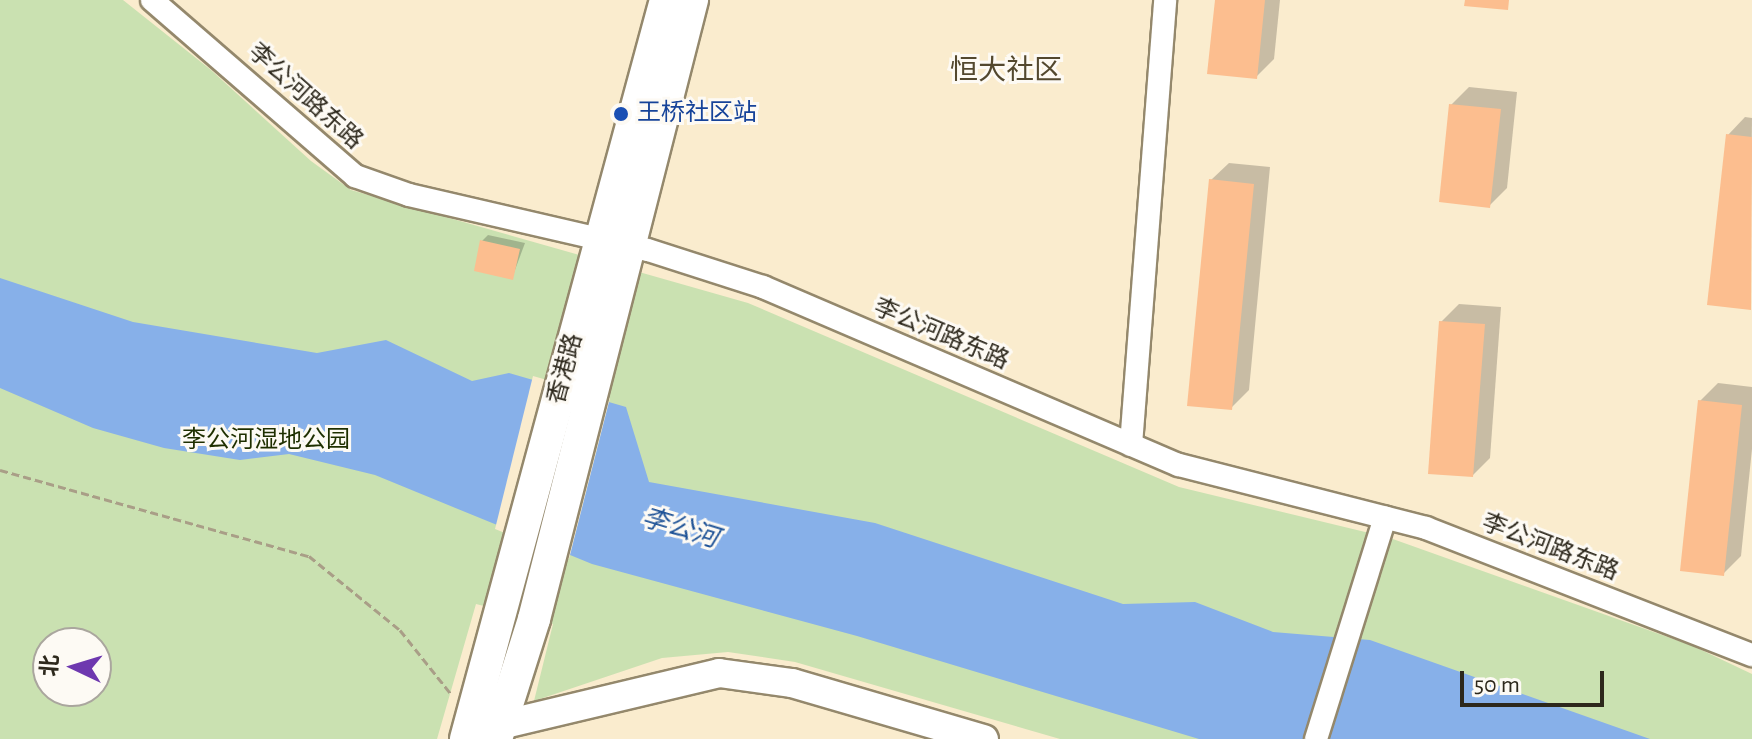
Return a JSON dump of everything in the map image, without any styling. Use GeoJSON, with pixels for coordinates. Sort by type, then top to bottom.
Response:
{"type":"FeatureCollection","features":[{"type":"Feature","properties":{"kind":"main road","name":"香港路"},"geometry":{"type":"LineString","coordinates":[[484,732],[534,619],[590,331],[666,0]]}},
{"type":"Feature","properties":{"kind":"main road","name":"香港路"},"geometry":{"type":"LineString","coordinates":[[613,240],[692,0]]}},
{"type":"Feature","properties":{"kind":"main road","name":"香港路"},"geometry":{"type":"LineString","coordinates":[[484,732],[502,612],[590,331]]}},
{"type":"Feature","properties":{"kind":"street","name":"李公河路东路"},"geometry":{"type":"LineString","coordinates":[[152,0],[355,176],[409,195],[613,240],[763,287],[1179,465],[1426,528],[1752,655]]}},
{"type":"Feature","properties":{"kind":"street"},"geometry":{"type":"LineString","coordinates":[[1131,445],[1165,0]]}},
{"type":"Feature","properties":{"kind":"street"},"geometry":{"type":"LineString","coordinates":[[1316,739],[1385,518]]}},
{"type":"Feature","properties":{"kind":"street"},"geometry":{"type":"LineString","coordinates":[[484,732],[719,673],[792,683],[984,739]]}},
{"type":"Feature","properties":{"kind":"path"},"geometry":{"type":"LineString","coordinates":[[0,470],[309,556],[400,630],[484,732]]}},
{"type":"Feature","properties":{"kind":"green space","name":"李公河湿地公园"},"geometry":{"type":"Polygon","coordinates":[[[0,0],[123,0],[211,70],[311,161],[351,190],[748,303],[1179,487],[1390,538],[1693,646],[1752,674],[1752,739],[1060,739],[795,662],[728,652],[662,658],[534,701],[553,624],[476,604],[437,739],[0,739],[0,0]]]}},
{"type":"Feature","properties":{"kind":"water","name":"李公河"},"geometry":{"type":"Polygon","coordinates":[[[0,278],[133,322],[317,353],[386,340],[472,381],[509,373],[626,407],[649,482],[875,523],[1123,604],[1195,602],[1273,632],[1370,640],[1650,739],[1199,739],[857,636],[592,564],[375,475],[289,454],[240,460],[164,448],[93,428],[0,388],[0,278]]]}},
{"type":"Feature","properties":{"kind":"pier"},"geometry":{"type":"Polygon","coordinates":[[[533,376],[610,398],[569,559],[495,529],[533,376]]]}},
{"type":"Feature","properties":{"kind":"building"},"geometry":{"type":"Polygon","coordinates":[[[1215,0],[1265,0],[1257,79],[1207,74],[1215,0]]]}},
{"type":"Feature","properties":{"kind":"building"},"geometry":{"type":"Polygon","coordinates":[[[1465,0],[1509,0],[1508,10],[1464,6],[1465,0]]]}},
{"type":"Feature","properties":{"kind":"building"},"geometry":{"type":"Polygon","coordinates":[[[1449,104],[1501,109],[1490,208],[1439,202],[1449,104]]]}},
{"type":"Feature","properties":{"kind":"building"},"geometry":{"type":"Polygon","coordinates":[[[1726,134],[1752,137],[1751,310],[1707,305],[1726,134]]]}},
{"type":"Feature","properties":{"kind":"building"},"geometry":{"type":"Polygon","coordinates":[[[1209,179],[1254,184],[1232,410],[1187,406],[1209,179]]]}},
{"type":"Feature","properties":{"kind":"building"},"geometry":{"type":"Polygon","coordinates":[[[480,240],[520,249],[513,280],[474,271],[480,240]]]}},
{"type":"Feature","properties":{"kind":"building"},"geometry":{"type":"Polygon","coordinates":[[[1439,321],[1485,324],[1473,477],[1428,474],[1439,321]]]}},
{"type":"Feature","properties":{"kind":"building"},"geometry":{"type":"Polygon","coordinates":[[[1698,400],[1742,405],[1724,576],[1680,571],[1698,400]]]}},
{"type":"Feature","properties":{"kind":"place","name":"王桥社区站"},"geometry":{"type":"Point","coordinates":[621,114]}},
{"type":"Feature","properties":{"kind":"district","name":"恒大社区"},"geometry":{"type":"Point","coordinates":[1006,71]}}]}
